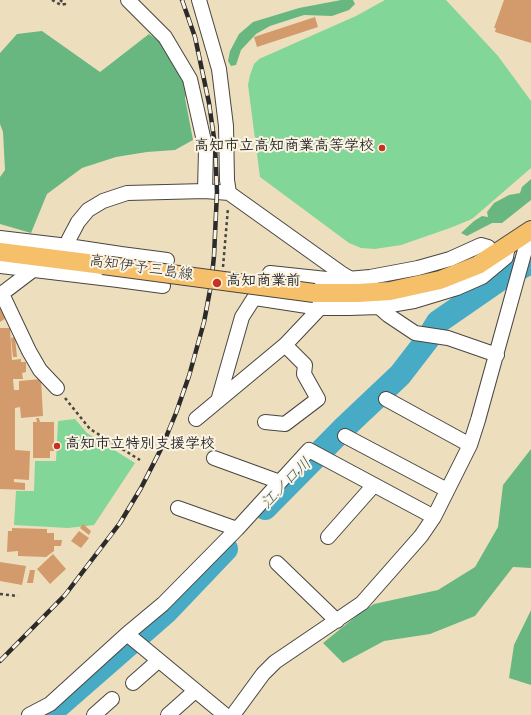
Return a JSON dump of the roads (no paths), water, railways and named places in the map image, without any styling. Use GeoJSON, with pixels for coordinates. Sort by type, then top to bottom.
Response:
{"type":"FeatureCollection","features":[{"type":"Feature","properties":{"kind":"main road","name":"高知伊予三島線"},"geometry":{"type":"LineString","coordinates":[[0,252],[103,265],[317,300],[415,287],[440,280],[472,268],[530,231]]}},
{"type":"Feature","properties":{"kind":"street"},"geometry":{"type":"LineString","coordinates":[[128,0],[165,37],[190,79],[206,150],[205,191]]}},
{"type":"Feature","properties":{"kind":"street"},"geometry":{"type":"LineString","coordinates":[[199,0],[219,69],[226,126],[227,180],[229,193]]}},
{"type":"Feature","properties":{"kind":"street"},"geometry":{"type":"LineString","coordinates":[[68,246],[68,239],[78,222],[88,210],[103,201],[127,193],[205,191],[229,193],[341,273],[352,279]]}},
{"type":"Feature","properties":{"kind":"street"},"geometry":{"type":"LineString","coordinates":[[233,715],[263,674],[275,662],[337,622],[362,603],[421,536],[434,517],[470,445],[497,355],[530,231]]}},
{"type":"Feature","properties":{"kind":"street"},"geometry":{"type":"LineString","coordinates":[[0,238],[167,260]]}},
{"type":"Feature","properties":{"kind":"street"},"geometry":{"type":"LineString","coordinates":[[218,401],[242,317],[270,273],[336,280],[352,279],[418,268],[450,259],[480,245],[488,247],[490,257]]}},
{"type":"Feature","properties":{"kind":"street"},"geometry":{"type":"LineString","coordinates":[[255,298],[317,300],[379,307],[414,301],[434,296],[482,277],[506,258],[508,246]]}},
{"type":"Feature","properties":{"kind":"street"},"geometry":{"type":"LineString","coordinates":[[118,280],[121,254]]}},
{"type":"Feature","properties":{"kind":"street"},"geometry":{"type":"LineString","coordinates":[[0,266],[163,286]]}},
{"type":"Feature","properties":{"kind":"street"},"geometry":{"type":"LineString","coordinates":[[33,270],[1,295],[40,370],[57,388]]}},
{"type":"Feature","properties":{"kind":"street"},"geometry":{"type":"LineString","coordinates":[[196,418],[284,344],[317,300]]}},
{"type":"Feature","properties":{"kind":"street"},"geometry":{"type":"LineString","coordinates":[[379,307],[388,315],[415,333],[448,338],[497,355]]}},
{"type":"Feature","properties":{"kind":"street"},"geometry":{"type":"LineString","coordinates":[[265,422],[285,424],[318,399],[304,374],[305,364],[284,344]]}},
{"type":"Feature","properties":{"kind":"street"},"geometry":{"type":"LineString","coordinates":[[386,399],[470,445]]}},
{"type":"Feature","properties":{"kind":"street"},"geometry":{"type":"LineString","coordinates":[[345,436],[447,490]]}},
{"type":"Feature","properties":{"kind":"street"},"geometry":{"type":"LineString","coordinates":[[28,715],[50,704],[127,634],[163,604],[237,529],[309,450],[434,517]]}},
{"type":"Feature","properties":{"kind":"street"},"geometry":{"type":"LineString","coordinates":[[214,458],[280,482]]}},
{"type":"Feature","properties":{"kind":"street"},"geometry":{"type":"LineString","coordinates":[[328,537],[374,485]]}},
{"type":"Feature","properties":{"kind":"street"},"geometry":{"type":"LineString","coordinates":[[178,508],[237,529]]}},
{"type":"Feature","properties":{"kind":"street"},"geometry":{"type":"LineString","coordinates":[[278,563],[337,622]]}},
{"type":"Feature","properties":{"kind":"street"},"geometry":{"type":"LineString","coordinates":[[127,634],[225,715]]}},
{"type":"Feature","properties":{"kind":"street"},"geometry":{"type":"LineString","coordinates":[[133,683],[158,661]]}},
{"type":"Feature","properties":{"kind":"street"},"geometry":{"type":"LineString","coordinates":[[168,715],[195,691]]}},
{"type":"Feature","properties":{"kind":"street"},"geometry":{"type":"LineString","coordinates":[[94,715],[112,699]]}},
{"type":"Feature","properties":{"kind":"waterway","name":"江ノ口川"},"geometry":{"type":"LineString","coordinates":[[265,508],[345,427],[400,375],[427,340],[438,322],[506,275],[531,262]]}},
{"type":"Feature","properties":{"kind":"waterway","name":"江ノ口川"},"geometry":{"type":"LineString","coordinates":[[48,715],[166,612],[226,549]]}},
{"type":"Feature","properties":{"kind":"railway"},"geometry":{"type":"LineString","coordinates":[[0,661],[65,595],[120,523],[141,488],[161,449],[189,376],[204,322],[211,285],[214,256],[217,192],[215,145],[209,103],[195,37],[182,0]]}},
{"type":"Feature","properties":{"kind":"place","name":"高知市立高知商業高等学校"},"geometry":{"type":"Point","coordinates":[382,148]}},
{"type":"Feature","properties":{"kind":"place","name":"高知商業前"},"geometry":{"type":"Point","coordinates":[217,283]}},
{"type":"Feature","properties":{"kind":"place","name":"高知市立特別支援学校"},"geometry":{"type":"Point","coordinates":[57,446]}}]}
